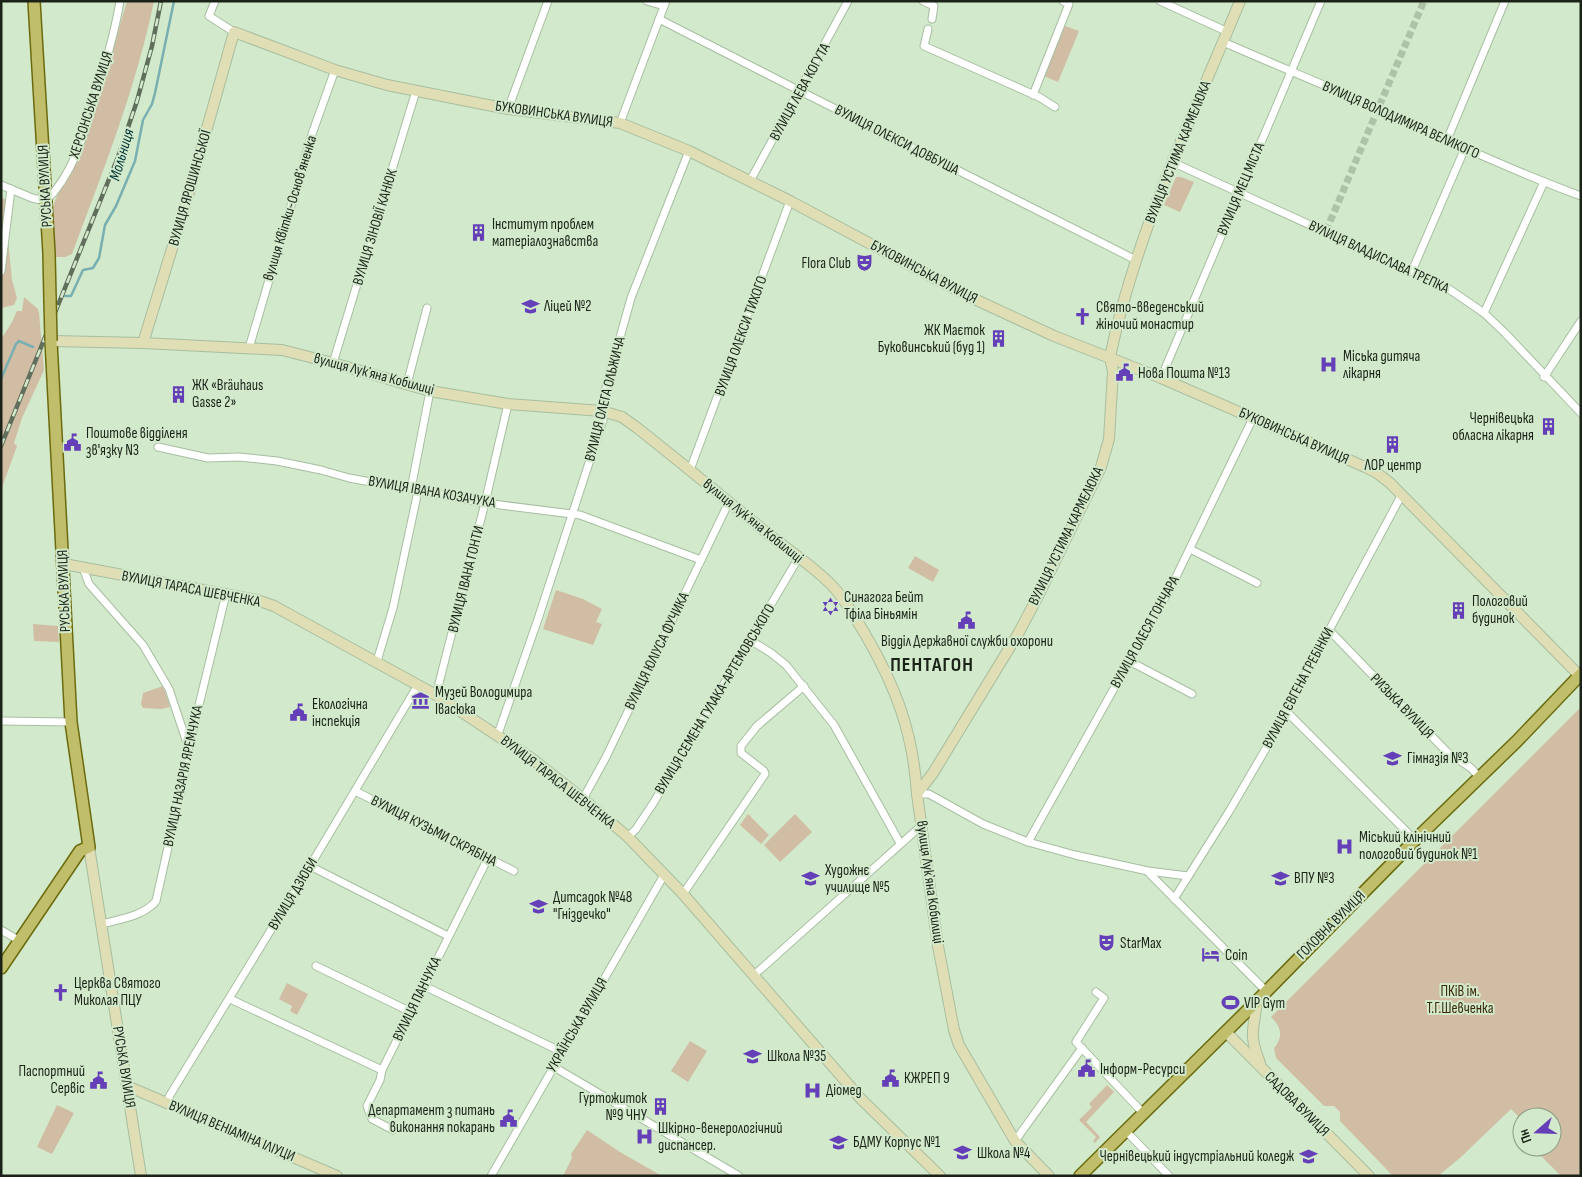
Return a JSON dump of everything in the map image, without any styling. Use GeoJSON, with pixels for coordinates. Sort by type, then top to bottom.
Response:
{"type":"FeatureCollection","features":[{"type":"Feature","properties":{"kind":"main road","name":"РУСЬКА ВУЛИЦЯ"},"geometry":{"type":"LineString","coordinates":[[34,1],[49,253],[51,341],[71,722],[89,847]]}},
{"type":"Feature","properties":{"kind":"main road","name":"ГОЛОВНА ВУЛИЦЯ"},"geometry":{"type":"LineString","coordinates":[[1080,1176],[1257,1001],[1415,840],[1517,741],[1580,675]]}},
{"type":"Feature","properties":{"kind":"main road"},"geometry":{"type":"LineString","coordinates":[[1,968],[80,851],[89,847]]}},
{"type":"Feature","properties":{"kind":"street","name":"ХЕРСОНСЬКА ВУЛИЦЯ"},"geometry":{"type":"LineString","coordinates":[[46,202],[54,193],[72,164],[82,137],[115,30],[120,1]]}},
{"type":"Feature","properties":{"kind":"street","name":"БУКОВИНСЬКА ВУЛИЦЯ"},"geometry":{"type":"LineString","coordinates":[[214,1],[210,16],[234,32],[335,70],[416,91],[508,109],[620,123],[689,152],[750,181],[979,301],[1054,336],[1161,378],[1377,473],[1390,483],[1580,675]]}},
{"type":"Feature","properties":{"kind":"street"},"geometry":{"type":"LineString","coordinates":[[508,109],[548,1]]}},
{"type":"Feature","properties":{"kind":"street"},"geometry":{"type":"LineString","coordinates":[[620,123],[665,4],[647,1]]}},
{"type":"Feature","properties":{"kind":"street","name":"ВУЛИЦЯ ЛЕВА КОГУТА"},"geometry":{"type":"LineString","coordinates":[[750,181],[848,1]]}},
{"type":"Feature","properties":{"kind":"street"},"geometry":{"type":"LineString","coordinates":[[923,1],[934,6],[932,19]]}},
{"type":"Feature","properties":{"kind":"street"},"geometry":{"type":"LineString","coordinates":[[1160,1],[1228,32]]}},
{"type":"Feature","properties":{"kind":"street","name":"ВУЛИЦЯ УСТИМА КАРМЕЛЮКА"},"geometry":{"type":"LineString","coordinates":[[917,794],[933,773],[1018,634],[1057,560],[1101,467],[1109,439],[1113,372],[1110,357],[1136,260],[1172,162],[1240,1]]}},
{"type":"Feature","properties":{"kind":"street","name":"ВУЛИЦЯ МЕЦ МІСТА"},"geometry":{"type":"LineString","coordinates":[[1161,378],[1321,1]]}},
{"type":"Feature","properties":{"kind":"street"},"geometry":{"type":"LineString","coordinates":[[1447,140],[1505,1]]}},
{"type":"Feature","properties":{"kind":"street"},"geometry":{"type":"LineString","coordinates":[[1033,95],[1066,3]]}},
{"type":"Feature","properties":{"kind":"street","name":"ВУЛИЦЯ ОЛЕКСИ ДОВБУША"},"geometry":{"type":"LineString","coordinates":[[659,18],[1136,260]]}},
{"type":"Feature","properties":{"kind":"street"},"geometry":{"type":"LineString","coordinates":[[928,29],[924,46],[1048,101],[1056,107]]}},
{"type":"Feature","properties":{"kind":"street","name":"ВУЛИЦЯ ЯРОШИНСЬКОЇ"},"geometry":{"type":"LineString","coordinates":[[142,343],[186,202],[234,32]]}},
{"type":"Feature","properties":{"kind":"street","name":"ВУЛИЦЯ ВОЛОДИМИРА ВЕЛИКОГО"},"geometry":{"type":"LineString","coordinates":[[1223,42],[1464,148],[1581,196]]}},
{"type":"Feature","properties":{"kind":"street","name":"вулиця Квітки-Основʼяненка"},"geometry":{"type":"LineString","coordinates":[[249,348],[312,134],[335,70]]}},
{"type":"Feature","properties":{"kind":"street","name":"ВУЛИЦЯ ЗІНОВІЇ КАНЮК"},"geometry":{"type":"LineString","coordinates":[[333,363],[416,91]]}},
{"type":"Feature","properties":{"kind":"street"},"geometry":{"type":"LineString","coordinates":[[1412,270],[1464,148]]}},
{"type":"Feature","properties":{"kind":"street","name":"ВУЛИЦЯ ОЛЕГА ОЛЬЖИЧА"},"geometry":{"type":"LineString","coordinates":[[498,734],[503,724],[603,420],[602,402],[631,298],[689,152]]}},
{"type":"Feature","properties":{"kind":"street","name":"ВУЛИЦЯ ВЛАДИСЛАВА ТРЕПКА"},"geometry":{"type":"LineString","coordinates":[[1172,162],[1446,287],[1484,314],[1505,333],[1544,377],[1581,413]]}},
{"type":"Feature","properties":{"kind":"street"},"geometry":{"type":"LineString","coordinates":[[1484,314],[1544,182]]}},
{"type":"Feature","properties":{"kind":"street"},"geometry":{"type":"LineString","coordinates":[[1,185],[46,202]]}},
{"type":"Feature","properties":{"kind":"street"},"geometry":{"type":"LineString","coordinates":[[1,271],[10,211],[11,189]]}},
{"type":"Feature","properties":{"kind":"street","name":"ВУЛИЦЯ ОЛЕКСИ ТИХОГО"},"geometry":{"type":"LineString","coordinates":[[690,470],[790,201]]}},
{"type":"Feature","properties":{"kind":"street"},"geometry":{"type":"LineString","coordinates":[[407,384],[427,308]]}},
{"type":"Feature","properties":{"kind":"street"},"geometry":{"type":"LineString","coordinates":[[1544,377],[1581,321]]}},
{"type":"Feature","properties":{"kind":"street","name":"вулиця Лукʼяна Кобилиці"},"geometry":{"type":"LineString","coordinates":[[51,341],[142,343],[282,350],[430,391],[508,404],[602,410],[622,417],[799,557],[834,588],[847,604],[889,677],[899,700],[911,746],[938,946],[954,1030],[959,1045],[1015,1141],[1049,1176]]}},
{"type":"Feature","properties":{"kind":"street"},"geometry":{"type":"LineString","coordinates":[[377,662],[393,608],[430,391]]}},
{"type":"Feature","properties":{"kind":"street","name":"ВУЛИЦЯ ІВАНА ГОНТИ"},"geometry":{"type":"LineString","coordinates":[[436,695],[508,404]]}},
{"type":"Feature","properties":{"kind":"street","name":"ВУЛИЦЯ ОЛЕСЯ ГОНЧАРА"},"geometry":{"type":"LineString","coordinates":[[1028,842],[1190,549],[1253,418]]}},
{"type":"Feature","properties":{"kind":"street","name":"ВУЛИЦЯ ІВАНА КОЗАЧУКА"},"geometry":{"type":"LineString","coordinates":[[158,447],[208,458],[239,457],[277,461],[350,478],[485,503],[580,515],[701,560]]}},
{"type":"Feature","properties":{"kind":"street","name":"ВУЛИЦЯ ЄВГЕНА ГРЕБІНКИ"},"geometry":{"type":"LineString","coordinates":[[1174,899],[1234,803],[1286,711],[1401,496]]}},
{"type":"Feature","properties":{"kind":"street","name":"ВУЛИЦЯ ЮЛІУСА ФУЧИКА"},"geometry":{"type":"LineString","coordinates":[[583,799],[614,740],[729,502]]}},
{"type":"Feature","properties":{"kind":"street"},"geometry":{"type":"LineString","coordinates":[[1190,549],[1257,583]]}},
{"type":"Feature","properties":{"kind":"street","name":"ВУЛИЦЯ СЕМЕНА ГУЛАКА-АРТЕМОВСЬКОГО"},"geometry":{"type":"LineString","coordinates":[[628,837],[636,829],[654,802],[799,557]]}},
{"type":"Feature","properties":{"kind":"street","name":"ВУЛИЦЯ ТАРАСА ШЕВЧЕНКА"},"geometry":{"type":"LineString","coordinates":[[64,564],[226,594],[274,606],[436,695],[498,734],[538,762],[628,837],[683,894],[861,1099],[940,1176]]}},
{"type":"Feature","properties":{"kind":"street"},"geometry":{"type":"LineString","coordinates":[[83,568],[89,584],[143,645],[169,689],[189,746]]}},
{"type":"Feature","properties":{"kind":"street","name":"ВУЛИЦЯ НАЗАРІЯ ЯРЕМЧУКА"},"geometry":{"type":"LineString","coordinates":[[102,924],[150,908],[156,901],[189,746],[226,594]]}},
{"type":"Feature","properties":{"kind":"street","name":"РИЗЬКА ВУЛИЦЯ"},"geometry":{"type":"LineString","coordinates":[[1329,630],[1447,752],[1471,768],[1479,777]]}},
{"type":"Feature","properties":{"kind":"street"},"geometry":{"type":"LineString","coordinates":[[750,640],[771,652],[786,665],[834,725],[900,843]]}},
{"type":"Feature","properties":{"kind":"street"},"geometry":{"type":"LineString","coordinates":[[1128,661],[1192,694]]}},
{"type":"Feature","properties":{"kind":"street","name":"ВУЛИЦЯ ДЗЮБИ"},"geometry":{"type":"LineString","coordinates":[[167,1102],[418,685]]}},
{"type":"Feature","properties":{"kind":"street"},"geometry":{"type":"LineString","coordinates":[[683,894],[766,774],[764,770],[741,753],[741,746],[758,726],[804,686]]}},
{"type":"Feature","properties":{"kind":"street"},"geometry":{"type":"LineString","coordinates":[[1286,711],[1415,840]]}},
{"type":"Feature","properties":{"kind":"street"},"geometry":{"type":"LineString","coordinates":[[1,721],[71,722]]}},
{"type":"Feature","properties":{"kind":"street","name":"ВУЛИЦЯ КУЗЬМИ СКРЯБІНА"},"geometry":{"type":"LineString","coordinates":[[355,791],[514,871]]}},
{"type":"Feature","properties":{"kind":"street"},"geometry":{"type":"LineString","coordinates":[[917,794],[929,794],[983,824],[1028,842],[1075,855],[1148,871],[1188,876]]}},
{"type":"Feature","properties":{"kind":"street"},"geometry":{"type":"LineString","coordinates":[[753,976],[922,825]]}},
{"type":"Feature","properties":{"kind":"street","name":"РУСЬКА ВУЛИЦЯ"},"geometry":{"type":"LineString","coordinates":[[89,847],[141,1176]]}},
{"type":"Feature","properties":{"kind":"street","name":"ВУЛИЦЯ ПАНЧУКА"},"geometry":{"type":"LineString","coordinates":[[393,1130],[372,1119],[367,1106],[410,1012],[488,858]]}},
{"type":"Feature","properties":{"kind":"street"},"geometry":{"type":"LineString","coordinates":[[310,866],[448,936]]}},
{"type":"Feature","properties":{"kind":"street"},"geometry":{"type":"LineString","coordinates":[[1148,871],[1266,991]]}},
{"type":"Feature","properties":{"kind":"street","name":"УКРАЇНСЬКА ВУЛИЦЯ"},"geometry":{"type":"LineString","coordinates":[[491,1176],[664,875]]}},
{"type":"Feature","properties":{"kind":"street"},"geometry":{"type":"LineString","coordinates":[[1,930],[20,941]]}},
{"type":"Feature","properties":{"kind":"street"},"geometry":{"type":"LineString","coordinates":[[316,966],[410,1012]]}},
{"type":"Feature","properties":{"kind":"street"},"geometry":{"type":"LineString","coordinates":[[424,986],[562,1052]]}},
{"type":"Feature","properties":{"kind":"street"},"geometry":{"type":"LineString","coordinates":[[1096,992],[1104,998],[1076,1042],[1142,1113]]}},
{"type":"Feature","properties":{"kind":"street"},"geometry":{"type":"LineString","coordinates":[[230,998],[382,1070]]}},
{"type":"Feature","properties":{"kind":"street"},"geometry":{"type":"LineString","coordinates":[[1257,1001],[1252,1034],[1254,1048],[1262,1069]]}},
{"type":"Feature","properties":{"kind":"street"},"geometry":{"type":"LineString","coordinates":[[1229,1029],[1240,1026],[1252,1034]]}},
{"type":"Feature","properties":{"kind":"street","name":"САДОВА ВУЛИЦЯ"},"geometry":{"type":"LineString","coordinates":[[1229,1029],[1262,1069],[1369,1176]]}},
{"type":"Feature","properties":{"kind":"street"},"geometry":{"type":"LineString","coordinates":[[1015,1141],[1082,1048]]}},
{"type":"Feature","properties":{"kind":"street"},"geometry":{"type":"LineString","coordinates":[[554,1066],[738,1176]]}},
{"type":"Feature","properties":{"kind":"street","name":"ВУЛИЦЯ ВЕНІАМІНА ІЛІУЦИ"},"geometry":{"type":"LineString","coordinates":[[127,1086],[337,1176]]}},
{"type":"Feature","properties":{"kind":"street"},"geometry":{"type":"LineString","coordinates":[[1125,1130],[1169,1176]]}},
{"type":"Feature","properties":{"kind":"green space"},"geometry":{"type":"Polygon","coordinates":[[[127,1],[154,1],[138,66],[118,129],[72,254],[65,257],[56,257],[51,212],[58,193],[78,160],[97,104],[127,1]]]}},
{"type":"Feature","properties":{"kind":"green space"},"geometry":{"type":"Polygon","coordinates":[[[1065,26],[1079,31],[1058,82],[1044,76],[1065,26]]]}},
{"type":"Feature","properties":{"kind":"green space"},"geometry":{"type":"Polygon","coordinates":[[[1176,177],[1194,182],[1180,212],[1164,205],[1176,177]]]}},
{"type":"Feature","properties":{"kind":"green space"},"geometry":{"type":"Polygon","coordinates":[[[1,197],[6,200],[10,207],[8,239],[12,280],[17,298],[14,305],[1,308],[1,197]]]}},
{"type":"Feature","properties":{"kind":"green space"},"geometry":{"type":"Polygon","coordinates":[[[24,297],[38,309],[44,370],[22,418],[14,443],[17,446],[1,490],[1,339],[17,311],[22,311],[24,297]]]}},
{"type":"Feature","properties":{"kind":"green space"},"geometry":{"type":"Polygon","coordinates":[[[915,556],[939,570],[933,582],[908,568],[915,556]]]}},
{"type":"Feature","properties":{"kind":"green space"},"geometry":{"type":"Polygon","coordinates":[[[556,590],[583,599],[602,609],[596,622],[602,624],[593,645],[543,629],[556,590]]]}},
{"type":"Feature","properties":{"kind":"green space"},"geometry":{"type":"Polygon","coordinates":[[[33,624],[58,626],[59,642],[34,641],[33,624]]]}},
{"type":"Feature","properties":{"kind":"green space"},"geometry":{"type":"Polygon","coordinates":[[[163,686],[170,707],[161,709],[143,708],[141,704],[143,693],[163,686]]]}},
{"type":"Feature","properties":{"kind":"green space","name":"ПКіВ ім. Т.Г.Шевченка"},"geometry":{"type":"Polygon","coordinates":[[[1581,707],[1581,1176],[1561,1176],[1542,1157],[1562,1157],[1562,1107],[1512,1107],[1512,1110],[1438,1176],[1393,1176],[1340,1121],[1340,1112],[1334,1106],[1324,1106],[1276,1058],[1274,1048],[1279,1040],[1280,1032],[1277,1024],[1271,1017],[1581,707]]]}},
{"type":"Feature","properties":{"kind":"green space"},"geometry":{"type":"Polygon","coordinates":[[[748,814],[769,835],[761,844],[740,825],[748,814]]]}},
{"type":"Feature","properties":{"kind":"green space"},"geometry":{"type":"Polygon","coordinates":[[[795,814],[812,832],[780,862],[764,845],[795,814]]]}},
{"type":"Feature","properties":{"kind":"green space"},"geometry":{"type":"Polygon","coordinates":[[[287,983],[308,994],[297,1015],[290,1011],[292,1006],[279,999],[287,983]]]}},
{"type":"Feature","properties":{"kind":"green space"},"geometry":{"type":"Polygon","coordinates":[[[690,1041],[707,1051],[688,1082],[671,1071],[690,1041]]]}},
{"type":"Feature","properties":{"kind":"green space"},"geometry":{"type":"Polygon","coordinates":[[[1107,1085],[1114,1092],[1086,1122],[1100,1137],[1095,1143],[1093,1141],[1096,1137],[1079,1120],[1092,1107],[1089,1104],[1107,1085]]]}},
{"type":"Feature","properties":{"kind":"green space"},"geometry":{"type":"Polygon","coordinates":[[[57,1105],[74,1113],[52,1154],[37,1147],[57,1105]]]}},
{"type":"Feature","properties":{"kind":"green space"},"geometry":{"type":"Polygon","coordinates":[[[587,1130],[620,1152],[662,1176],[563,1176],[572,1158],[571,1154],[587,1130]]]}},
{"type":"Feature","properties":{"kind":"waterway","name":"Мольниця"},"geometry":{"type":"LineString","coordinates":[[65,296],[71,296],[83,270],[93,268],[99,258],[105,225],[116,206],[135,161],[143,120],[152,104],[155,93],[174,1]]}},
{"type":"Feature","properties":{"kind":"waterway","name":"Мольниця"},"geometry":{"type":"LineString","coordinates":[[1,379],[16,344],[19,341],[33,347]]}},
{"type":"Feature","properties":{"kind":"tunnel"},"geometry":{"type":"LineString","coordinates":[[1326,231],[1424,1]]}},
{"type":"Feature","properties":{"kind":"railway"},"geometry":{"type":"LineString","coordinates":[[1,446],[118,157],[137,101],[152,46],[161,1]]}},
{"type":"Feature","properties":{"kind":"place","name":"Інститут проблем матеріалознавства"},"geometry":{"type":"Point","coordinates":[478,233]}},
{"type":"Feature","properties":{"kind":"place","name":"Flora Club"},"geometry":{"type":"Point","coordinates":[865,263]}},
{"type":"Feature","properties":{"kind":"place","name":"Ліцей №2"},"geometry":{"type":"Point","coordinates":[530,306]}},
{"type":"Feature","properties":{"kind":"place","name":"Свято-введенський жіночий монастир"},"geometry":{"type":"Point","coordinates":[1082,316]}},
{"type":"Feature","properties":{"kind":"place","name":"ЖК Маєток Буковинський (буд 1)"},"geometry":{"type":"Point","coordinates":[999,339]}},
{"type":"Feature","properties":{"kind":"place","name":"Міська дитяча лікарня"},"geometry":{"type":"Point","coordinates":[1329,365]}},
{"type":"Feature","properties":{"kind":"place","name":"Нова Пошта №13"},"geometry":{"type":"Point","coordinates":[1124,373]}},
{"type":"Feature","properties":{"kind":"place","name":"ЖК «Bräuhaus Gasse 2»"},"geometry":{"type":"Point","coordinates":[178,394]}},
{"type":"Feature","properties":{"kind":"place","name":"Чернівецька обласна лікарня"},"geometry":{"type":"Point","coordinates":[1548,427]}},
{"type":"Feature","properties":{"kind":"place","name":"Поштове відділеня зв'язку N3"},"geometry":{"type":"Point","coordinates":[72,442]}},
{"type":"Feature","properties":{"kind":"place","name":"ЛОР центр"},"geometry":{"type":"Point","coordinates":[1393,444]}},
{"type":"Feature","properties":{"kind":"place","name":"Синагога Бейт Тфіла Біньямін"},"geometry":{"type":"Point","coordinates":[830,606]}},
{"type":"Feature","properties":{"kind":"place","name":"Пологовий будинок"},"geometry":{"type":"Point","coordinates":[1458,610]}},
{"type":"Feature","properties":{"kind":"place","name":"Відділ Державної служби охорони"},"geometry":{"type":"Point","coordinates":[967,620]}},
{"type":"Feature","properties":{"kind":"place","name":"Музей Володимира Івасюка"},"geometry":{"type":"Point","coordinates":[421,701]}},
{"type":"Feature","properties":{"kind":"place","name":"Екологічна інспекція"},"geometry":{"type":"Point","coordinates":[298,713]}},
{"type":"Feature","properties":{"kind":"place","name":"Гімназія №3"},"geometry":{"type":"Point","coordinates":[1393,758]}},
{"type":"Feature","properties":{"kind":"place","name":"Міський клінічний пологовий будинок №1"},"geometry":{"type":"Point","coordinates":[1345,846]}},
{"type":"Feature","properties":{"kind":"place","name":"ВПУ №3"},"geometry":{"type":"Point","coordinates":[1280,878]}},
{"type":"Feature","properties":{"kind":"place","name":"Художнє училище №5"},"geometry":{"type":"Point","coordinates":[811,879]}},
{"type":"Feature","properties":{"kind":"place","name":"Дитсадок №48 \"Гніздечко\""},"geometry":{"type":"Point","coordinates":[539,906]}},
{"type":"Feature","properties":{"kind":"place","name":"StarMax"},"geometry":{"type":"Point","coordinates":[1106,943]}},
{"type":"Feature","properties":{"kind":"place","name":"Coin"},"geometry":{"type":"Point","coordinates":[1211,955]}},
{"type":"Feature","properties":{"kind":"place","name":"Церква Святого Миколая ПЦУ"},"geometry":{"type":"Point","coordinates":[60,992]}},
{"type":"Feature","properties":{"kind":"place","name":"VIP Gym"},"geometry":{"type":"Point","coordinates":[1230,1003]}},
{"type":"Feature","properties":{"kind":"place","name":"Школа №35"},"geometry":{"type":"Point","coordinates":[753,1056]}},
{"type":"Feature","properties":{"kind":"place","name":"Інформ-Ресурси"},"geometry":{"type":"Point","coordinates":[1086,1069]}},
{"type":"Feature","properties":{"kind":"place","name":"КЖРЕП 9"},"geometry":{"type":"Point","coordinates":[890,1078]}},
{"type":"Feature","properties":{"kind":"place","name":"Паспортний Сервіс"},"geometry":{"type":"Point","coordinates":[99,1080]}},
{"type":"Feature","properties":{"kind":"place","name":"Діомед"},"geometry":{"type":"Point","coordinates":[812,1090]}},
{"type":"Feature","properties":{"kind":"place","name":"Гуртожиток №9 ЧНУ"},"geometry":{"type":"Point","coordinates":[661,1107]}},
{"type":"Feature","properties":{"kind":"place","name":"Департамент з питань виконання покарань"},"geometry":{"type":"Point","coordinates":[509,1119]}},
{"type":"Feature","properties":{"kind":"place","name":"Шкірно-венерологічний диспансер."},"geometry":{"type":"Point","coordinates":[644,1137]}},
{"type":"Feature","properties":{"kind":"place","name":"БДМУ Корпус №1"},"geometry":{"type":"Point","coordinates":[839,1142]}},
{"type":"Feature","properties":{"kind":"place","name":"Школа №4"},"geometry":{"type":"Point","coordinates":[963,1153]}},
{"type":"Feature","properties":{"kind":"place","name":"Чернівецький індустріальний коледж"},"geometry":{"type":"Point","coordinates":[1308,1156]}},
{"type":"Feature","properties":{"kind":"district","name":"ПЕНТАГОН"},"geometry":{"type":"Point","coordinates":[932,665]}}]}
